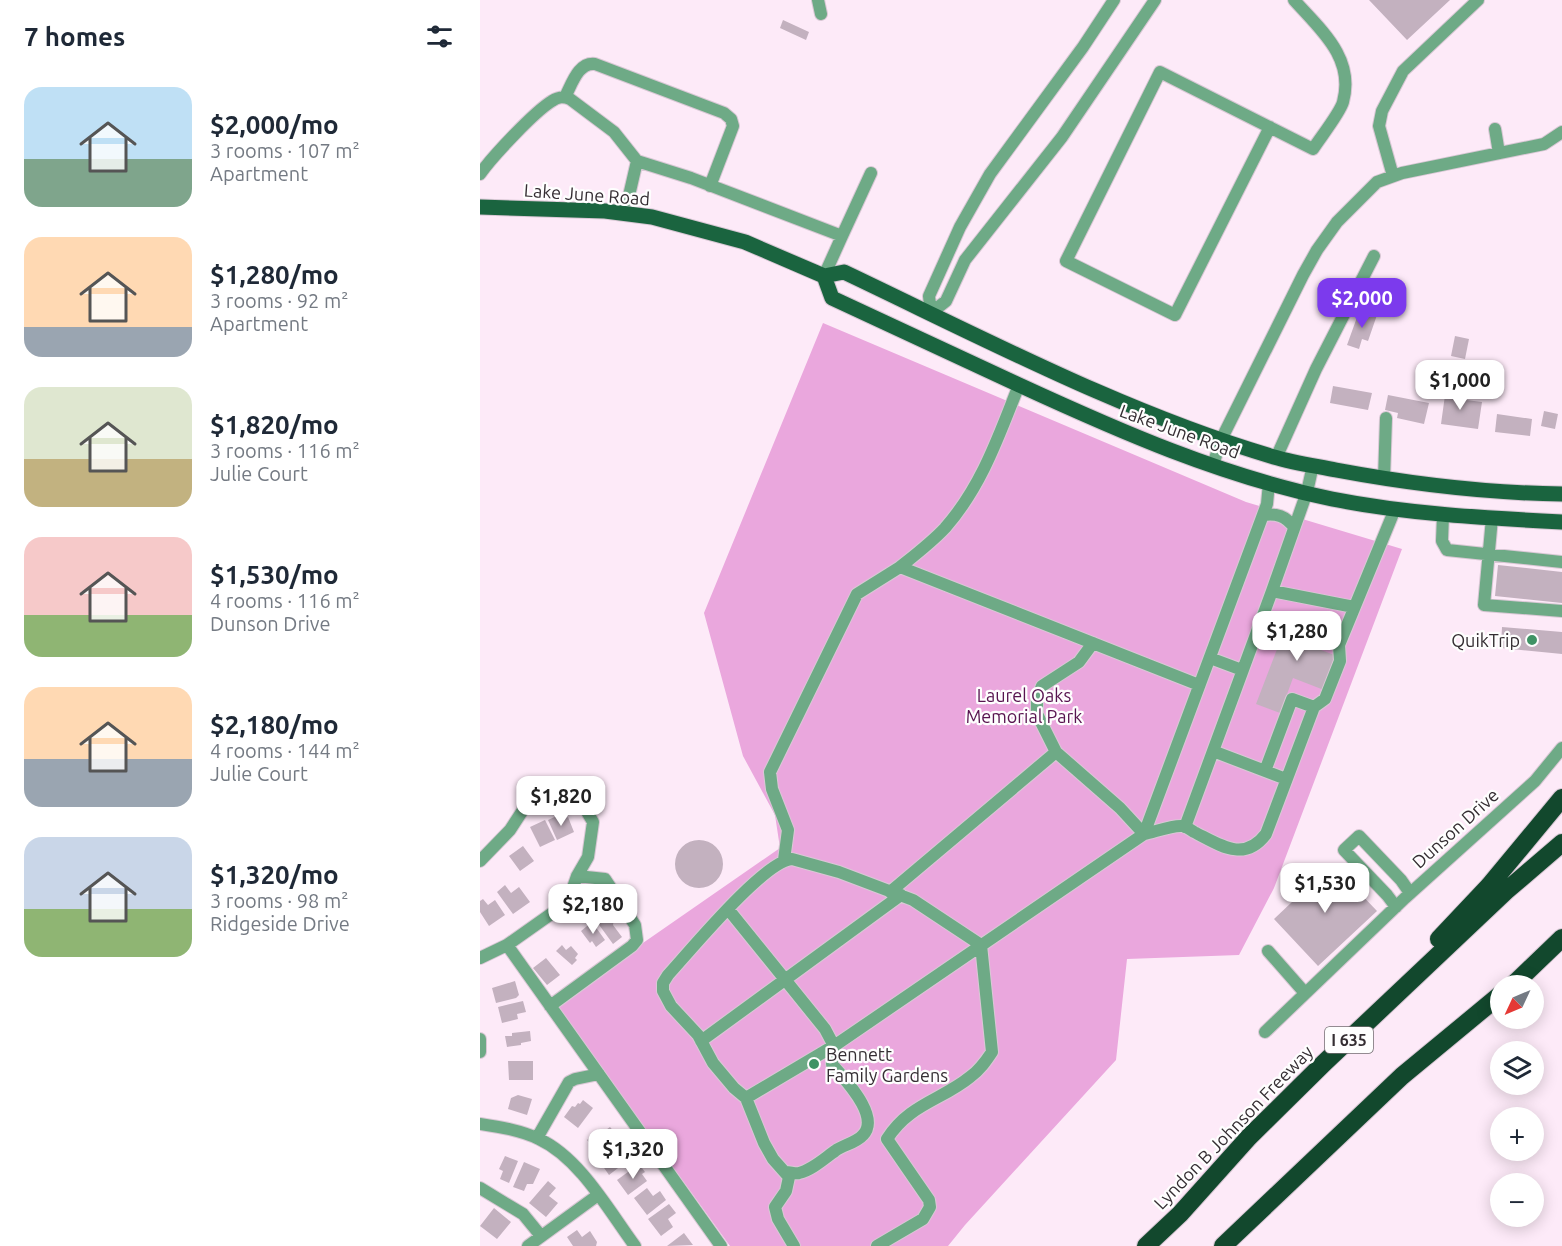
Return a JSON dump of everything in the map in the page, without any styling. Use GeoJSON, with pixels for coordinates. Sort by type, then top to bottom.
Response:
{"type":"FeatureCollection","features":[{"type":"Feature","properties":{"kind":"highway"},"geometry":{"type":"LineString","coordinates":[[1323,1063],[1489,886],[1562,798]]}},
{"type":"Feature","properties":{"kind":"highway","name":"Lyndon B Johnson Freeway"},"geometry":{"type":"LineString","coordinates":[[1146,1246],[1180,1214],[1249,1137],[1323,1063],[1506,891],[1562,843]]}},
{"type":"Feature","properties":{"kind":"highway"},"geometry":{"type":"LineString","coordinates":[[1523,975],[1562,938]]}},
{"type":"Feature","properties":{"kind":"highway"},"geometry":{"type":"LineString","coordinates":[[1524,975],[1562,945]]}},
{"type":"Feature","properties":{"kind":"highway"},"geometry":{"type":"LineString","coordinates":[[1223,1246],[1402,1076],[1490,1003]]}},
{"type":"Feature","properties":{"kind":"main road","name":"Lake June Road"},"geometry":{"type":"LineString","coordinates":[[480,207],[605,211],[652,217],[745,242],[824,276],[844,272],[1112,397],[1184,428],[1276,458],[1384,479],[1447,487],[1562,494]]}},
{"type":"Feature","properties":{"kind":"main road","name":"Lake June Road"},"geometry":{"type":"LineString","coordinates":[[824,276],[832,298],[1153,444],[1213,465],[1269,483],[1331,498],[1395,509],[1562,522]]}},
{"type":"Feature","properties":{"kind":"main road"},"geometry":{"type":"LineString","coordinates":[[919,338],[931,313]]}},
{"type":"Feature","properties":{"kind":"main road"},"geometry":{"type":"LineString","coordinates":[[1269,483],[1276,458]]}},
{"type":"Feature","properties":{"kind":"main road"},"geometry":{"type":"LineString","coordinates":[[1443,514],[1447,487]]}},
{"type":"Feature","properties":{"kind":"street"},"geometry":{"type":"LineString","coordinates":[[818,0],[821,14]]}},
{"type":"Feature","properties":{"kind":"street"},"geometry":{"type":"LineString","coordinates":[[931,313],[929,296],[960,227],[990,174],[1083,47],[1114,0]]}},
{"type":"Feature","properties":{"kind":"street"},"geometry":{"type":"LineString","coordinates":[[931,313],[946,301],[965,260],[1062,137],[1155,0]]}},
{"type":"Feature","properties":{"kind":"street"},"geometry":{"type":"LineString","coordinates":[[1270,127],[1175,315],[1066,261],[1160,72],[1270,127],[1313,149],[1343,104],[1346,68],[1329,39],[1294,0]]}},
{"type":"Feature","properties":{"kind":"street"},"geometry":{"type":"LineString","coordinates":[[1394,176],[1379,126],[1382,111],[1403,71],[1478,0]]}},
{"type":"Feature","properties":{"kind":"street"},"geometry":{"type":"LineString","coordinates":[[480,174],[536,115],[553,100],[565,97],[582,67],[588,63],[724,113],[731,119],[733,126],[710,186]]}},
{"type":"Feature","properties":{"kind":"street"},"geometry":{"type":"LineString","coordinates":[[565,97],[614,132],[637,161],[710,186],[842,237]]}},
{"type":"Feature","properties":{"kind":"street"},"geometry":{"type":"LineString","coordinates":[[1495,129],[1499,153]]}},
{"type":"Feature","properties":{"kind":"street"},"geometry":{"type":"LineString","coordinates":[[1213,465],[1221,440],[1303,274],[1337,222],[1377,182],[1394,176],[1544,144],[1562,132]]}},
{"type":"Feature","properties":{"kind":"street"},"geometry":{"type":"LineString","coordinates":[[628,200],[637,161]]}},
{"type":"Feature","properties":{"kind":"street"},"geometry":{"type":"LineString","coordinates":[[824,276],[871,173]]}},
{"type":"Feature","properties":{"kind":"street"},"geometry":{"type":"LineString","coordinates":[[1276,458],[1316,369],[1374,256]]}},
{"type":"Feature","properties":{"kind":"street"},"geometry":{"type":"LineString","coordinates":[[784,860],[788,830],[772,789],[770,772],[857,594],[900,567],[944,529],[968,500],[988,465],[1019,385]]}},
{"type":"Feature","properties":{"kind":"street"},"geometry":{"type":"LineString","coordinates":[[1384,479],[1386,418]]}},
{"type":"Feature","properties":{"kind":"street"},"geometry":{"type":"LineString","coordinates":[[1185,827],[1272,591],[1307,492],[1313,465]]}},
{"type":"Feature","properties":{"kind":"street"},"geometry":{"type":"LineString","coordinates":[[1144,834],[1267,504],[1269,483]]}},
{"type":"Feature","properties":{"kind":"street"},"geometry":{"type":"LineString","coordinates":[[746,1098],[834,1046],[1144,834],[1182,826],[1224,847],[1248,849],[1259,843],[1266,834],[1314,707],[1325,699],[1340,661],[1339,645],[1395,509]]}},
{"type":"Feature","properties":{"kind":"street"},"geometry":{"type":"LineString","coordinates":[[1263,515],[1274,514],[1287,518],[1294,527]]}},
{"type":"Feature","properties":{"kind":"street"},"geometry":{"type":"LineString","coordinates":[[1443,514],[1443,541],[1447,550],[1562,562]]}},
{"type":"Feature","properties":{"kind":"street"},"geometry":{"type":"LineString","coordinates":[[1492,518],[1484,604],[1562,611]]}},
{"type":"Feature","properties":{"kind":"street"},"geometry":{"type":"LineString","coordinates":[[900,567],[1199,686]]}},
{"type":"Feature","properties":{"kind":"street"},"geometry":{"type":"LineString","coordinates":[[1272,591],[1354,607]]}},
{"type":"Feature","properties":{"kind":"street"},"geometry":{"type":"LineString","coordinates":[[1093,643],[1078,662],[1042,686],[1037,699],[1037,714],[1056,752],[1120,808],[1144,834]]}},
{"type":"Feature","properties":{"kind":"street"},"geometry":{"type":"LineString","coordinates":[[1210,658],[1242,670]]}},
{"type":"Feature","properties":{"kind":"street"},"geometry":{"type":"LineString","coordinates":[[1265,771],[1292,699],[1314,707]]}},
{"type":"Feature","properties":{"kind":"street","name":"Dunson Drive"},"geometry":{"type":"LineString","coordinates":[[1265,1032],[1410,893],[1535,781],[1562,748]]}},
{"type":"Feature","properties":{"kind":"street"},"geometry":{"type":"LineString","coordinates":[[1213,751],[1286,779]]}},
{"type":"Feature","properties":{"kind":"street"},"geometry":{"type":"LineString","coordinates":[[701,1041],[895,893],[1056,752]]}},
{"type":"Feature","properties":{"kind":"street"},"geometry":{"type":"LineString","coordinates":[[480,861],[510,830],[523,810],[541,799],[572,801],[586,810],[593,822],[588,857],[577,876],[568,902],[507,945],[480,958]]}},
{"type":"Feature","properties":{"kind":"street"},"geometry":{"type":"LineString","coordinates":[[1396,907],[1344,850],[1359,836],[1401,880],[1410,893]]}},
{"type":"Feature","properties":{"kind":"street"},"geometry":{"type":"LineString","coordinates":[[794,1246],[778,1220],[775,1207],[786,1191],[789,1178],[773,1159],[764,1143],[746,1098],[734,1088],[713,1062],[701,1041],[671,1006],[663,991],[663,983],[728,909],[764,874],[784,860],[792,859],[839,872],[913,900],[981,945]]}},
{"type":"Feature","properties":{"kind":"street"},"geometry":{"type":"LineString","coordinates":[[550,1006],[637,940],[635,925],[604,879],[577,876]]}},
{"type":"Feature","properties":{"kind":"street"},"geometry":{"type":"LineString","coordinates":[[728,909],[825,1029],[834,1046],[832,1064],[864,1106],[868,1122],[865,1134],[839,1148],[816,1165],[799,1173],[786,1172]]}},
{"type":"Feature","properties":{"kind":"street"},"geometry":{"type":"LineString","coordinates":[[507,945],[721,1246]]}},
{"type":"Feature","properties":{"kind":"street"},"geometry":{"type":"LineString","coordinates":[[878,1246],[923,1219],[930,1207],[929,1200],[887,1139],[911,1112],[970,1077],[983,1066],[992,1052],[981,945]]}},
{"type":"Feature","properties":{"kind":"street"},"geometry":{"type":"LineString","coordinates":[[1268,951],[1305,993]]}},
{"type":"Feature","properties":{"kind":"street"},"geometry":{"type":"LineString","coordinates":[[480,1039],[480,1052]]}},
{"type":"Feature","properties":{"kind":"street"},"geometry":{"type":"LineString","coordinates":[[537,1138],[568,1082],[575,1078],[599,1074]]}},
{"type":"Feature","properties":{"kind":"street"},"geometry":{"type":"LineString","coordinates":[[480,1124],[514,1130],[537,1138],[565,1156],[582,1173],[635,1246]]}},
{"type":"Feature","properties":{"kind":"street"},"geometry":{"type":"LineString","coordinates":[[480,1188],[523,1214],[541,1236]]}},
{"type":"Feature","properties":{"kind":"street"},"geometry":{"type":"LineString","coordinates":[[528,1246],[598,1195]]}},
{"type":"Feature","properties":{"kind":"green space","name":"Laurel Oaks Memorial Park"},"geometry":{"type":"Polygon","coordinates":[[[823,323],[1246,502],[1402,549],[1274,888],[1239,955],[1127,959],[1116,1060],[948,1246],[730,1246],[555,1004],[780,848],[775,815],[743,756],[704,613],[823,323]]]}},
{"type":"Feature","properties":{"kind":"building"},"geometry":{"type":"Polygon","coordinates":[[[1369,0],[1450,0],[1407,40],[1369,0]]]}},
{"type":"Feature","properties":{"kind":"building"},"geometry":{"type":"Polygon","coordinates":[[[783,20],[809,32],[806,40],[780,28],[783,20]]]}},
{"type":"Feature","properties":{"kind":"building"},"geometry":{"type":"Polygon","coordinates":[[[1360,309],[1377,315],[1368,341],[1362,339],[1359,349],[1347,345],[1360,309]]]}},
{"type":"Feature","properties":{"kind":"building"},"geometry":{"type":"Polygon","coordinates":[[[1455,336],[1469,339],[1465,359],[1451,356],[1455,336]]]}},
{"type":"Feature","properties":{"kind":"building"},"geometry":{"type":"Polygon","coordinates":[[[1333,386],[1372,393],[1368,410],[1330,403],[1333,386]]]}},
{"type":"Feature","properties":{"kind":"building"},"geometry":{"type":"Polygon","coordinates":[[[1446,388],[1459,390],[1458,399],[1482,402],[1478,429],[1441,424],[1446,388]]]}},
{"type":"Feature","properties":{"kind":"building"},"geometry":{"type":"Polygon","coordinates":[[[1388,395],[1429,403],[1424,424],[1397,418],[1398,413],[1385,410],[1388,395]]]}},
{"type":"Feature","properties":{"kind":"building"},"geometry":{"type":"Polygon","coordinates":[[[1544,411],[1558,414],[1555,429],[1541,426],[1544,411]]]}},
{"type":"Feature","properties":{"kind":"building"},"geometry":{"type":"Polygon","coordinates":[[[1497,414],[1532,419],[1530,436],[1495,432],[1497,414]]]}},
{"type":"Feature","properties":{"kind":"building","name":"QuikTrip"},"geometry":{"type":"Polygon","coordinates":[[[1498,565],[1562,572],[1562,603],[1495,596],[1498,565]]]}},
{"type":"Feature","properties":{"kind":"building"},"geometry":{"type":"Polygon","coordinates":[[[1301,617],[1329,628],[1321,650],[1337,656],[1324,690],[1293,678],[1280,713],[1256,704],[1289,618],[1299,621],[1301,617]]]}},
{"type":"Feature","properties":{"kind":"building","name":"QuikTrip"},"geometry":{"type":"Polygon","coordinates":[[[1502,627],[1562,632],[1562,654],[1501,648],[1502,627]]]}},
{"type":"Feature","properties":{"kind":"building"},"geometry":{"type":"Polygon","coordinates":[[[561,814],[564,819],[568,817],[574,832],[557,840],[548,820],[561,814]]]}},
{"type":"Feature","properties":{"kind":"building"},"geometry":{"type":"Polygon","coordinates":[[[545,820],[555,840],[540,847],[530,827],[545,820]]]}},
{"type":"Feature","properties":{"kind":"building"},"geometry":{"type":"Polygon","coordinates":[[[694,840],[704,840],[719,850],[723,864],[722,873],[713,884],[704,888],[694,888],[679,878],[675,869],[675,859],[685,844],[694,840]]]}},
{"type":"Feature","properties":{"kind":"building"},"geometry":{"type":"Polygon","coordinates":[[[523,846],[534,861],[520,871],[509,856],[523,846]]]}},
{"type":"Feature","properties":{"kind":"building"},"geometry":{"type":"Polygon","coordinates":[[[1333,865],[1377,911],[1318,966],[1274,919],[1311,884],[1307,879],[1319,868],[1324,873],[1333,865]]]}},
{"type":"Feature","properties":{"kind":"building"},"geometry":{"type":"Polygon","coordinates":[[[505,885],[511,893],[519,887],[530,902],[513,914],[497,892],[505,885]]]}},
{"type":"Feature","properties":{"kind":"building"},"geometry":{"type":"Polygon","coordinates":[[[483,899],[488,905],[495,900],[505,915],[489,926],[480,912],[480,901],[483,899]]]}},
{"type":"Feature","properties":{"kind":"building"},"geometry":{"type":"Polygon","coordinates":[[[614,909],[619,917],[614,920],[613,925],[622,937],[613,944],[597,922],[614,909]]]}},
{"type":"Feature","properties":{"kind":"building"},"geometry":{"type":"Polygon","coordinates":[[[592,922],[605,940],[596,947],[581,931],[592,922]]]}},
{"type":"Feature","properties":{"kind":"building"},"geometry":{"type":"Polygon","coordinates":[[[562,945],[566,950],[571,946],[578,954],[575,958],[577,960],[572,965],[556,951],[562,945]]]}},
{"type":"Feature","properties":{"kind":"building"},"geometry":{"type":"Polygon","coordinates":[[[546,958],[560,975],[547,985],[533,968],[546,958]]]}},
{"type":"Feature","properties":{"kind":"building"},"geometry":{"type":"Polygon","coordinates":[[[515,981],[519,995],[516,998],[496,1003],[492,988],[515,981]]]}},
{"type":"Feature","properties":{"kind":"building"},"geometry":{"type":"Polygon","coordinates":[[[523,1001],[526,1012],[517,1014],[518,1019],[502,1023],[498,1007],[523,1001]]]}},
{"type":"Feature","properties":{"kind":"building"},"geometry":{"type":"Polygon","coordinates":[[[530,1031],[531,1041],[507,1047],[505,1036],[530,1031]]]}},
{"type":"Feature","properties":{"kind":"building"},"geometry":{"type":"Polygon","coordinates":[[[508,1061],[533,1061],[533,1080],[509,1080],[508,1061]]]}},
{"type":"Feature","properties":{"kind":"building"},"geometry":{"type":"Polygon","coordinates":[[[518,1095],[532,1099],[527,1115],[508,1109],[511,1098],[518,1095]]]}},
{"type":"Feature","properties":{"kind":"building"},"geometry":{"type":"Polygon","coordinates":[[[583,1100],[593,1108],[578,1128],[564,1117],[572,1106],[575,1107],[583,1100]]]}},
{"type":"Feature","properties":{"kind":"building"},"geometry":{"type":"Polygon","coordinates":[[[610,1127],[616,1134],[597,1151],[587,1140],[599,1129],[603,1132],[610,1127]]]}},
{"type":"Feature","properties":{"kind":"building"},"geometry":{"type":"Polygon","coordinates":[[[622,1146],[631,1158],[609,1175],[602,1165],[622,1146]]]}},
{"type":"Feature","properties":{"kind":"building"},"geometry":{"type":"Polygon","coordinates":[[[505,1156],[518,1161],[509,1183],[500,1179],[503,1171],[499,1169],[505,1156]]]}},
{"type":"Feature","properties":{"kind":"building"},"geometry":{"type":"Polygon","coordinates":[[[524,1162],[540,1169],[533,1184],[527,1184],[524,1191],[513,1187],[524,1162]]]}},
{"type":"Feature","properties":{"kind":"building"},"geometry":{"type":"Polygon","coordinates":[[[639,1164],[645,1172],[642,1174],[647,1181],[628,1195],[617,1180],[639,1164]]]}},
{"type":"Feature","properties":{"kind":"building"},"geometry":{"type":"Polygon","coordinates":[[[548,1181],[556,1188],[549,1196],[558,1203],[546,1217],[529,1203],[548,1181]]]}},
{"type":"Feature","properties":{"kind":"building"},"geometry":{"type":"Polygon","coordinates":[[[647,1188],[653,1196],[660,1191],[666,1200],[647,1215],[634,1198],[647,1188]]]}},
{"type":"Feature","properties":{"kind":"building"},"geometry":{"type":"Polygon","coordinates":[[[669,1204],[676,1213],[668,1219],[673,1227],[661,1236],[648,1219],[669,1204]]]}},
{"type":"Feature","properties":{"kind":"building"},"geometry":{"type":"Polygon","coordinates":[[[494,1208],[511,1222],[497,1239],[480,1226],[494,1208]]]}},
{"type":"Feature","properties":{"kind":"building"},"geometry":{"type":"Polygon","coordinates":[[[577,1230],[582,1237],[590,1231],[597,1242],[596,1246],[573,1246],[567,1237],[577,1230]]]}},
{"type":"Feature","properties":{"kind":"building"},"geometry":{"type":"Polygon","coordinates":[[[684,1233],[693,1245],[667,1246],[684,1233]]]}},
{"type":"Feature","properties":{"kind":"place","name":"QuikTrip"},"geometry":{"type":"Point","coordinates":[1532,640]}},
{"type":"Feature","properties":{"kind":"place","name":"Bennett Family Gardens"},"geometry":{"type":"Point","coordinates":[814,1064]}}]}
